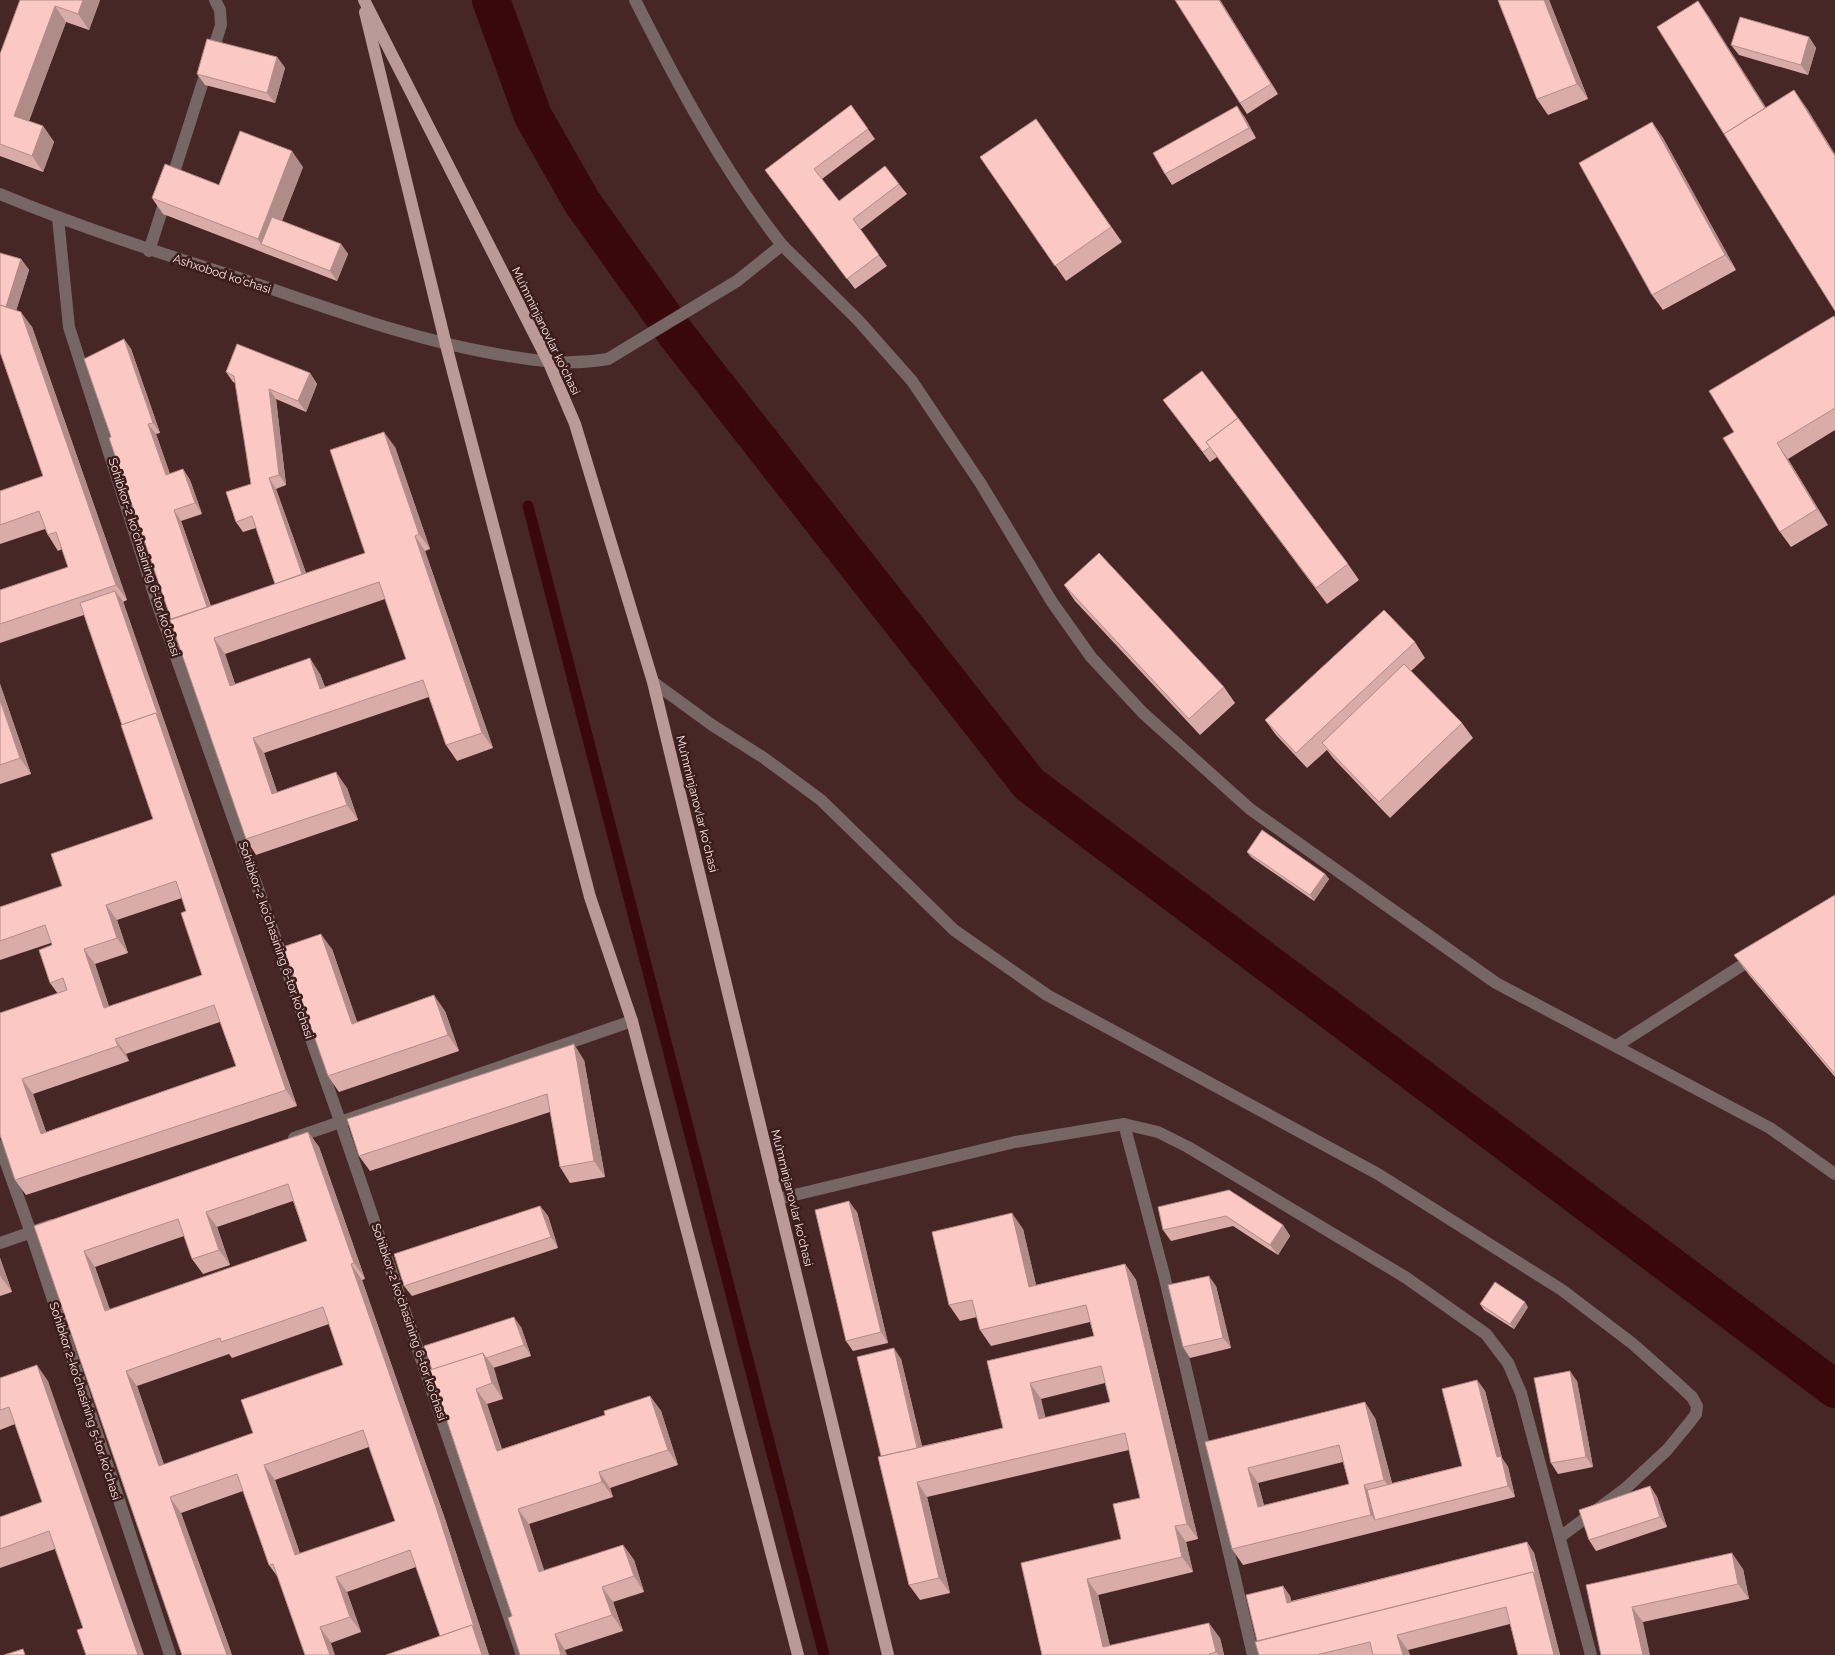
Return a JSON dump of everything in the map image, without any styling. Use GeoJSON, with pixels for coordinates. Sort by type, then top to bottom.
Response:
{"type":"FeatureCollection","features":[{"type":"Feature","properties":{"kind":"main road","name":"Mu’mminjanovlar ko‘chasi"},"geometry":{"type":"LineString","coordinates":[[363,0],[446,345],[590,897],[632,1021],[798,1655]]}},
{"type":"Feature","properties":{"kind":"main road","name":"Mu’mminjanovlar ko‘chasi"},"geometry":{"type":"LineString","coordinates":[[363,0],[549,363],[575,424],[653,682],[888,1655]]}},
{"type":"Feature","properties":{"kind":"street"},"geometry":{"type":"LineString","coordinates":[[149,251],[222,25],[220,10],[215,0]]}},
{"type":"Feature","properties":{"kind":"street"},"geometry":{"type":"LineString","coordinates":[[634,0],[675,80],[756,212],[782,245],[858,320],[912,381],[981,484],[1052,602],[1091,657],[1143,713],[1250,809],[1496,983],[1770,1128],[1835,1174]]}},
{"type":"Feature","properties":{"kind":"street","name":"Ashxobod ko'chasi"},"geometry":{"type":"LineString","coordinates":[[0,194],[58,218],[149,251],[351,317],[446,345],[549,363],[588,362],[608,359],[737,281],[782,245]]}},
{"type":"Feature","properties":{"kind":"street","name":"Sohibkor-2 ko‘chasining 6-tor ko‘chasi"},"geometry":{"type":"LineString","coordinates":[[58,218],[69,327],[156,600],[340,1121],[522,1655]]}},
{"type":"Feature","properties":{"kind":"street"},"geometry":{"type":"LineString","coordinates":[[653,682],[712,725],[764,758],[821,800],[954,930],[1047,995],[1378,1174],[1562,1290],[1633,1344],[1678,1384],[1697,1406],[1696,1414],[1690,1422],[1667,1450],[1626,1488],[1560,1537]]}},
{"type":"Feature","properties":{"kind":"street"},"geometry":{"type":"LineString","coordinates":[[1616,1046],[1768,948]]}},
{"type":"Feature","properties":{"kind":"street"},"geometry":{"type":"LineString","coordinates":[[284,1141],[632,1021]]}},
{"type":"Feature","properties":{"kind":"street"},"geometry":{"type":"LineString","coordinates":[[1124,1124],[1164,1276],[1253,1655]]}},
{"type":"Feature","properties":{"kind":"street"},"geometry":{"type":"LineString","coordinates":[[778,1199],[1016,1142],[1124,1124],[1158,1132],[1247,1181],[1405,1277],[1486,1334],[1508,1363],[1521,1393],[1591,1655]]}},
{"type":"Feature","properties":{"kind":"street","name":"Sohibkor 2-ko‘chasining 5-tor ko‘chasi"},"geometry":{"type":"LineString","coordinates":[[0,1146],[31,1233],[170,1655]]}},
{"type":"Feature","properties":{"kind":"street"},"geometry":{"type":"LineString","coordinates":[[0,1243],[68,1219]]}},
{"type":"Feature","properties":{"kind":"building"},"geometry":{"type":"Polygon","coordinates":[[[20,0],[83,0],[78,14],[55,6],[14,116],[43,126],[32,156],[0,144],[0,54],[20,0]]]}},
{"type":"Feature","properties":{"kind":"building"},"geometry":{"type":"Polygon","coordinates":[[[1175,0],[1219,0],[1271,84],[1240,103],[1175,0]]]}},
{"type":"Feature","properties":{"kind":"building"},"geometry":{"type":"Polygon","coordinates":[[[1498,0],[1544,0],[1577,84],[1537,99],[1498,0]]]}},
{"type":"Feature","properties":{"kind":"building"},"geometry":{"type":"Polygon","coordinates":[[[1698,1],[1765,108],[1724,134],[1657,27],[1698,1]]]}},
{"type":"Feature","properties":{"kind":"building"},"geometry":{"type":"Polygon","coordinates":[[[1740,17],[1809,37],[1801,65],[1731,45],[1740,17]]]}},
{"type":"Feature","properties":{"kind":"building"},"geometry":{"type":"Polygon","coordinates":[[[207,39],[277,57],[267,93],[197,74],[207,39]]]}},
{"type":"Feature","properties":{"kind":"building"},"geometry":{"type":"Polygon","coordinates":[[[1794,90],[1835,156],[1835,311],[1724,134],[1794,90]]]}},
{"type":"Feature","properties":{"kind":"building"},"geometry":{"type":"Polygon","coordinates":[[[851,105],[868,129],[814,169],[839,201],[885,166],[899,184],[853,219],[879,255],[847,279],[765,170],[851,105]]]}},
{"type":"Feature","properties":{"kind":"building"},"geometry":{"type":"Polygon","coordinates":[[[1237,106],[1249,128],[1165,174],[1153,153],[1237,106]]]}},
{"type":"Feature","properties":{"kind":"building"},"geometry":{"type":"Polygon","coordinates":[[[1036,119],[1111,227],[1055,266],[980,157],[1036,119]]]}},
{"type":"Feature","properties":{"kind":"building"},"geometry":{"type":"Polygon","coordinates":[[[1652,122],[1725,255],[1652,295],[1579,163],[1652,122]]]}},
{"type":"Feature","properties":{"kind":"building"},"geometry":{"type":"Polygon","coordinates":[[[240,131],[292,151],[258,239],[152,198],[165,164],[219,185],[240,131]]]}},
{"type":"Feature","properties":{"kind":"building"},"geometry":{"type":"Polygon","coordinates":[[[272,217],[341,244],[330,271],[261,244],[272,217]]]}},
{"type":"Feature","properties":{"kind":"building"},"geometry":{"type":"Polygon","coordinates":[[[0,253],[21,259],[6,307],[0,305],[0,253]]]}},
{"type":"Feature","properties":{"kind":"building"},"geometry":{"type":"Polygon","coordinates":[[[0,305],[21,312],[116,585],[0,624],[0,590],[68,567],[56,532],[48,535],[39,511],[0,525],[0,491],[43,476],[0,352],[0,305]]]}},
{"type":"Feature","properties":{"kind":"building"},"geometry":{"type":"Polygon","coordinates":[[[1834,316],[1835,408],[1777,443],[1817,509],[1780,532],[1723,438],[1734,432],[1709,391],[1834,316]]]}},
{"type":"Feature","properties":{"kind":"building"},"geometry":{"type":"Polygon","coordinates":[[[124,339],[153,423],[148,424],[166,475],[183,469],[195,503],[174,510],[207,607],[171,619],[84,359],[124,339]]]}},
{"type":"Feature","properties":{"kind":"building"},"geometry":{"type":"Polygon","coordinates":[[[237,344],[310,373],[298,401],[269,389],[279,475],[269,478],[302,574],[275,584],[252,516],[236,522],[226,492],[251,484],[234,376],[226,372],[237,344]]]}},
{"type":"Feature","properties":{"kind":"building"},"geometry":{"type":"Polygon","coordinates":[[[1202,371],[1238,418],[1206,442],[1210,447],[1203,452],[1163,400],[1202,371]]]}},
{"type":"Feature","properties":{"kind":"building"},"geometry":{"type":"Polygon","coordinates":[[[1238,418],[1348,564],[1316,588],[1206,442],[1238,418]]]}},
{"type":"Feature","properties":{"kind":"building"},"geometry":{"type":"Polygon","coordinates":[[[384,432],[419,534],[415,536],[482,733],[446,745],[423,680],[253,738],[272,794],[336,772],[347,805],[246,839],[170,620],[365,553],[330,450],[384,432]],[[379,582],[214,638],[230,686],[310,658],[320,689],[406,659],[379,582]]]}},
{"type":"Feature","properties":{"kind":"building"},"geometry":{"type":"Polygon","coordinates":[[[1099,553],[1224,687],[1189,719],[1064,585],[1099,553]]]}},
{"type":"Feature","properties":{"kind":"building"},"geometry":{"type":"Polygon","coordinates":[[[115,591],[159,718],[156,713],[122,725],[80,603],[115,591]]]}},
{"type":"Feature","properties":{"kind":"building"},"geometry":{"type":"Polygon","coordinates":[[[1384,610],[1415,642],[1296,753],[1265,720],[1384,610]]]}},
{"type":"Feature","properties":{"kind":"building"},"geometry":{"type":"Polygon","coordinates":[[[1404,664],[1462,723],[1379,802],[1322,743],[1404,664]]]}},
{"type":"Feature","properties":{"kind":"building"},"geometry":{"type":"Polygon","coordinates":[[[0,700],[20,758],[0,765],[0,700]]]}},
{"type":"Feature","properties":{"kind":"building"},"geometry":{"type":"Polygon","coordinates":[[[156,713],[286,1090],[15,1180],[0,1135],[0,1013],[67,990],[63,978],[50,983],[39,950],[52,945],[45,925],[0,941],[0,907],[62,886],[51,854],[153,819],[121,725],[156,713]],[[176,881],[106,905],[117,938],[84,949],[104,1008],[202,975],[181,913],[186,911],[176,881]],[[214,1005],[115,1039],[118,1046],[22,1079],[41,1134],[236,1066],[214,1005]]]}},
{"type":"Feature","properties":{"kind":"building"},"geometry":{"type":"Polygon","coordinates":[[[1262,830],[1325,874],[1310,895],[1247,852],[1262,830]]]}},
{"type":"Feature","properties":{"kind":"building"},"geometry":{"type":"Polygon","coordinates":[[[1835,895],[1835,1074],[1734,955],[1835,895]]]}},
{"type":"Feature","properties":{"kind":"building"},"geometry":{"type":"Polygon","coordinates":[[[321,934],[352,1024],[434,995],[448,1035],[328,1076],[283,947],[321,934]]]}},
{"type":"Feature","properties":{"kind":"building"},"geometry":{"type":"Polygon","coordinates":[[[574,1044],[594,1161],[560,1167],[547,1094],[359,1156],[347,1119],[574,1044]]]}},
{"type":"Feature","properties":{"kind":"building"},"geometry":{"type":"Polygon","coordinates":[[[308,1132],[354,1263],[351,1264],[436,1507],[475,1630],[472,1625],[440,1636],[410,1550],[336,1577],[350,1617],[320,1627],[330,1655],[305,1655],[273,1564],[269,1565],[237,1474],[170,1497],[227,1655],[182,1655],[34,1226],[308,1132]],[[288,1184],[206,1212],[219,1250],[192,1259],[178,1219],[84,1251],[105,1311],[307,1241],[288,1184]],[[323,1307],[221,1342],[220,1338],[126,1371],[159,1466],[253,1433],[241,1400],[343,1365],[323,1307]],[[363,1430],[264,1465],[295,1555],[395,1521],[363,1430]]]}},
{"type":"Feature","properties":{"kind":"building"},"geometry":{"type":"Polygon","coordinates":[[[1229,1190],[1283,1225],[1270,1245],[1226,1216],[1163,1230],[1158,1207],[1229,1190]]]}},
{"type":"Feature","properties":{"kind":"building"},"geometry":{"type":"Polygon","coordinates":[[[849,1201],[881,1332],[846,1341],[815,1210],[849,1201]]]}},
{"type":"Feature","properties":{"kind":"building"},"geometry":{"type":"Polygon","coordinates":[[[540,1206],[551,1237],[404,1286],[394,1254],[540,1206]]]}},
{"type":"Feature","properties":{"kind":"building"},"geometry":{"type":"Polygon","coordinates":[[[1012,1213],[1029,1287],[1125,1264],[1187,1524],[1175,1526],[1182,1557],[1087,1579],[1103,1647],[1209,1623],[1216,1652],[1210,1655],[1042,1655],[1021,1563],[1121,1539],[1113,1504],[1140,1498],[1125,1433],[917,1482],[939,1578],[909,1585],[878,1457],[1003,1428],[987,1361],[1094,1336],[1086,1305],[980,1330],[972,1300],[949,1305],[932,1232],[1012,1213]],[[1101,1366],[1030,1383],[1039,1419],[1110,1402],[1101,1366]]]}},
{"type":"Feature","properties":{"kind":"building"},"geometry":{"type":"Polygon","coordinates":[[[1209,1276],[1223,1338],[1183,1347],[1168,1285],[1209,1276]]]}},
{"type":"Feature","properties":{"kind":"building"},"geometry":{"type":"Polygon","coordinates":[[[1495,1282],[1525,1302],[1510,1324],[1480,1304],[1495,1282]]]}},
{"type":"Feature","properties":{"kind":"building"},"geometry":{"type":"Polygon","coordinates":[[[514,1317],[524,1345],[486,1358],[483,1353],[432,1370],[424,1346],[514,1317]]]}},
{"type":"Feature","properties":{"kind":"building"},"geometry":{"type":"Polygon","coordinates":[[[894,1348],[917,1448],[881,1456],[857,1357],[894,1348]]]}},
{"type":"Feature","properties":{"kind":"building"},"geometry":{"type":"Polygon","coordinates":[[[483,1353],[492,1383],[476,1389],[497,1451],[605,1415],[604,1411],[650,1396],[668,1450],[599,1472],[602,1482],[518,1509],[539,1572],[623,1545],[634,1576],[602,1587],[612,1615],[555,1634],[561,1655],[520,1655],[508,1618],[512,1616],[430,1370],[483,1353]]]}},
{"type":"Feature","properties":{"kind":"building"},"geometry":{"type":"Polygon","coordinates":[[[37,1365],[138,1655],[86,1655],[77,1630],[83,1628],[49,1531],[0,1549],[0,1517],[42,1502],[9,1407],[0,1410],[0,1378],[37,1365]]]}},
{"type":"Feature","properties":{"kind":"building"},"geometry":{"type":"Polygon","coordinates":[[[1570,1371],[1586,1457],[1551,1463],[1534,1378],[1570,1371]]]}},
{"type":"Feature","properties":{"kind":"building"},"geometry":{"type":"Polygon","coordinates":[[[1477,1380],[1497,1457],[1501,1456],[1508,1486],[1375,1520],[1367,1490],[1462,1466],[1442,1389],[1477,1380]]]}},
{"type":"Feature","properties":{"kind":"building"},"geometry":{"type":"Polygon","coordinates":[[[1365,1402],[1384,1480],[1364,1485],[1371,1515],[1232,1549],[1205,1442],[1365,1402]],[[1339,1445],[1248,1468],[1258,1507],[1349,1484],[1339,1445]]]}},
{"type":"Feature","properties":{"kind":"building"},"geometry":{"type":"Polygon","coordinates":[[[1650,1486],[1660,1517],[1589,1540],[1579,1510],[1650,1486]]]}},
{"type":"Feature","properties":{"kind":"building"},"geometry":{"type":"Polygon","coordinates":[[[1527,1542],[1536,1577],[1533,1572],[1257,1641],[1246,1595],[1283,1586],[1287,1603],[1527,1542]]]}},
{"type":"Feature","properties":{"kind":"building"},"geometry":{"type":"Polygon","coordinates":[[[1732,1553],[1738,1584],[1632,1607],[1643,1655],[1601,1655],[1586,1585],[1732,1553]]]}},
{"type":"Feature","properties":{"kind":"building"},"geometry":{"type":"Polygon","coordinates":[[[1533,1572],[1554,1655],[1518,1655],[1506,1607],[1397,1635],[1403,1655],[1373,1655],[1370,1642],[1316,1655],[1259,1655],[1255,1642],[1533,1572]]]}},
{"type":"Feature","properties":{"kind":"building"},"geometry":{"type":"Polygon","coordinates":[[[472,1625],[482,1655],[386,1655],[472,1625]]]}},
{"type":"Feature","properties":{"kind":"building"},"geometry":{"type":"Polygon","coordinates":[[[23,1649],[25,1655],[4,1655],[23,1649]]]}},
{"type":"Feature","properties":{"kind":"waterway"},"geometry":{"type":"LineString","coordinates":[[491,0],[533,116],[582,202],[676,334],[1029,784],[1835,1389]]}},
{"type":"Feature","properties":{"kind":"waterway"},"geometry":{"type":"LineString","coordinates":[[528,506],[824,1655]]}}]}
